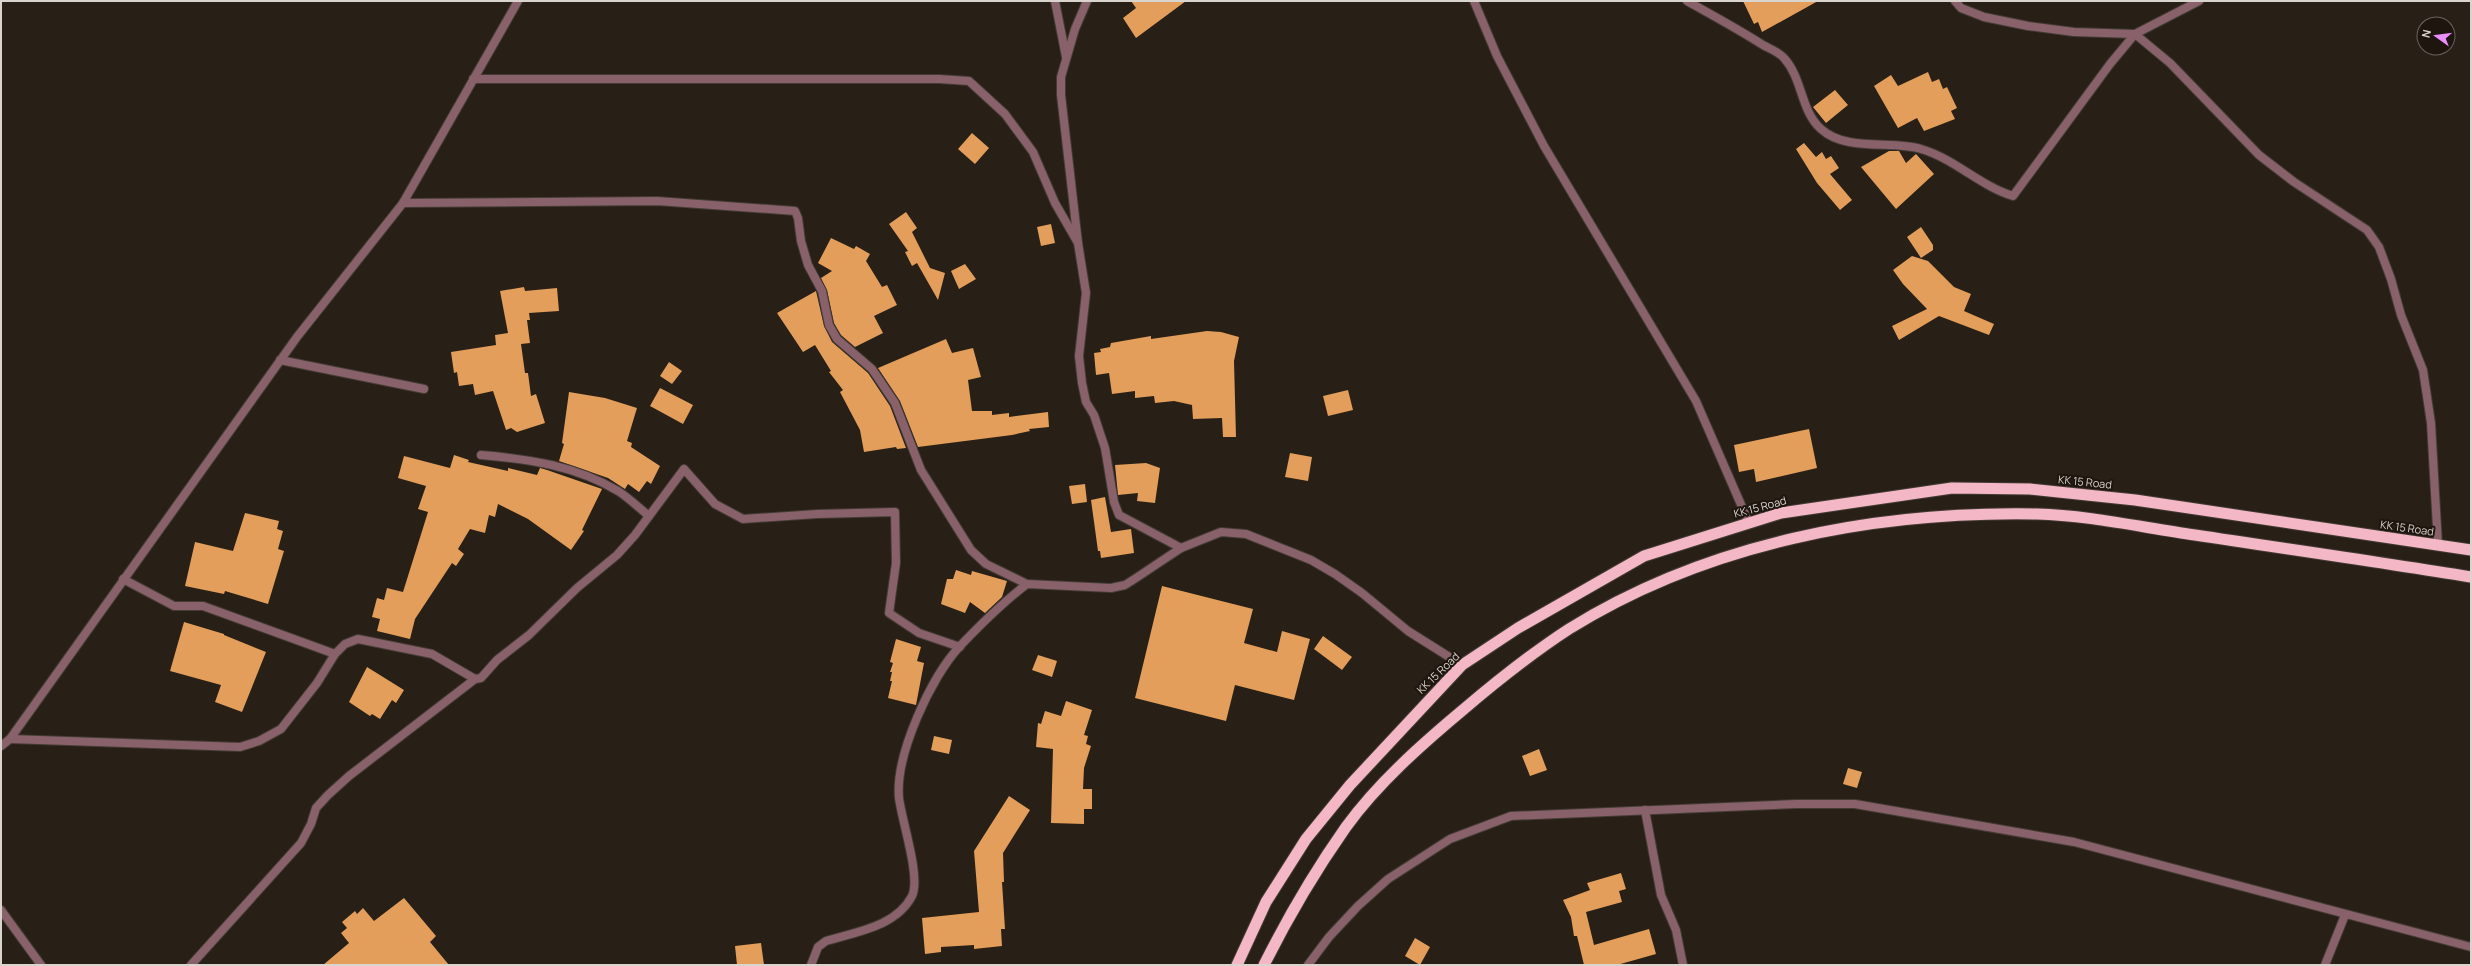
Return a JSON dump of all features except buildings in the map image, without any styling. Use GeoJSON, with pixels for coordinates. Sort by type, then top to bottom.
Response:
{"type":"FeatureCollection","features":[{"type":"Feature","properties":{"kind":"highway","name":"KK 15 Road"},"geometry":{"type":"LineString","coordinates":[[1237,965],[1266,902],[1306,839],[1350,785],[1462,665],[1518,628],[1644,556],[1781,513],[1952,488],[2030,489],[2134,500],[2471,550]]}},
{"type":"Feature","properties":{"kind":"highway"},"geometry":{"type":"LineString","coordinates":[[1264,965],[1312,878],[1348,824],[1393,773],[1440,728],[1495,683],[1570,629],[1647,587],[1712,561],[1783,542],[1850,528],[1916,517],[2040,514],[2127,525],[2471,577]]}},
{"type":"Feature","properties":{"kind":"street"},"geometry":{"type":"LineString","coordinates":[[1,746],[10,739],[280,360],[403,203],[518,1]]}},
{"type":"Feature","properties":{"kind":"street"},"geometry":{"type":"LineString","coordinates":[[1055,1],[1060,18],[1066,60]]}},
{"type":"Feature","properties":{"kind":"street"},"geometry":{"type":"LineString","coordinates":[[1060,18],[1062,1]]}},
{"type":"Feature","properties":{"kind":"street"},"geometry":{"type":"LineString","coordinates":[[1087,1],[1075,29],[1061,77],[1061,95],[1078,242],[1086,292],[1079,356],[1082,383],[1086,402],[1094,415],[1105,448],[1114,502],[1119,515],[1181,548]]}},
{"type":"Feature","properties":{"kind":"street"},"geometry":{"type":"LineString","coordinates":[[1474,1],[1497,56],[1544,146],[1696,401],[1749,523]]}},
{"type":"Feature","properties":{"kind":"street"},"geometry":{"type":"LineString","coordinates":[[1687,1],[1783,57],[1797,78],[1807,112],[1822,130],[1839,138],[1865,144],[1920,148],[1952,161],[1998,191],[2013,196],[2110,64],[2135,34],[2200,1]]}},
{"type":"Feature","properties":{"kind":"street"},"geometry":{"type":"LineString","coordinates":[[1955,1],[1961,8],[1984,17],[2028,26],[2074,32],[2135,34],[2170,63],[2259,155],[2294,182],[2367,230],[2379,247],[2392,280],[2401,315],[2423,370],[2431,423],[2438,545]]}},
{"type":"Feature","properties":{"kind":"street"},"geometry":{"type":"LineString","coordinates":[[473,79],[938,79],[969,81],[1005,114],[1033,152],[1055,203],[1078,242]]}},
{"type":"Feature","properties":{"kind":"street"},"geometry":{"type":"LineString","coordinates":[[403,203],[657,201],[795,211],[798,218],[808,265],[822,291],[829,325],[837,339],[872,369],[895,403],[921,470],[971,550],[986,564],[1027,584],[1111,588],[1125,585],[1181,548],[1221,532],[1246,534],[1311,560],[1335,574],[1362,593],[1408,631],[1462,665]]}},
{"type":"Feature","properties":{"kind":"street"},"geometry":{"type":"LineString","coordinates":[[280,360],[424,389]]}},
{"type":"Feature","properties":{"kind":"street"},"geometry":{"type":"LineString","coordinates":[[481,455],[527,459],[585,474],[620,492],[649,516]]}},
{"type":"Feature","properties":{"kind":"street"},"geometry":{"type":"LineString","coordinates":[[191,965],[301,843],[311,824],[316,808],[350,776],[475,679],[480,678],[497,660],[529,635],[577,588],[617,555],[649,516],[684,469],[715,504],[743,519],[895,512],[896,563],[889,613],[919,633],[960,647]]}},
{"type":"Feature","properties":{"kind":"street"},"geometry":{"type":"LineString","coordinates":[[123,579],[174,606],[203,606],[335,654]]}},
{"type":"Feature","properties":{"kind":"street"},"geometry":{"type":"LineString","coordinates":[[811,965],[818,947],[826,941],[885,922],[905,906],[912,895],[916,874],[899,797],[899,769],[918,714],[936,682],[960,647],[1027,584]]}},
{"type":"Feature","properties":{"kind":"street"},"geometry":{"type":"LineString","coordinates":[[10,739],[240,748],[260,741],[281,729],[317,684],[335,654],[345,644],[358,639],[432,654],[475,679]]}},
{"type":"Feature","properties":{"kind":"street"},"geometry":{"type":"LineString","coordinates":[[1308,965],[1329,937],[1358,906],[1388,879],[1450,839],[1511,816],[1796,804],[1856,804],[2074,842],[2345,915],[2471,947]]}},
{"type":"Feature","properties":{"kind":"street"},"geometry":{"type":"LineString","coordinates":[[1645,810],[1661,896],[1676,930],[1683,965]]}},
{"type":"Feature","properties":{"kind":"street"},"geometry":{"type":"LineString","coordinates":[[1,910],[41,965]]}},
{"type":"Feature","properties":{"kind":"street"},"geometry":{"type":"LineString","coordinates":[[2325,965],[2345,915]]}}]}
